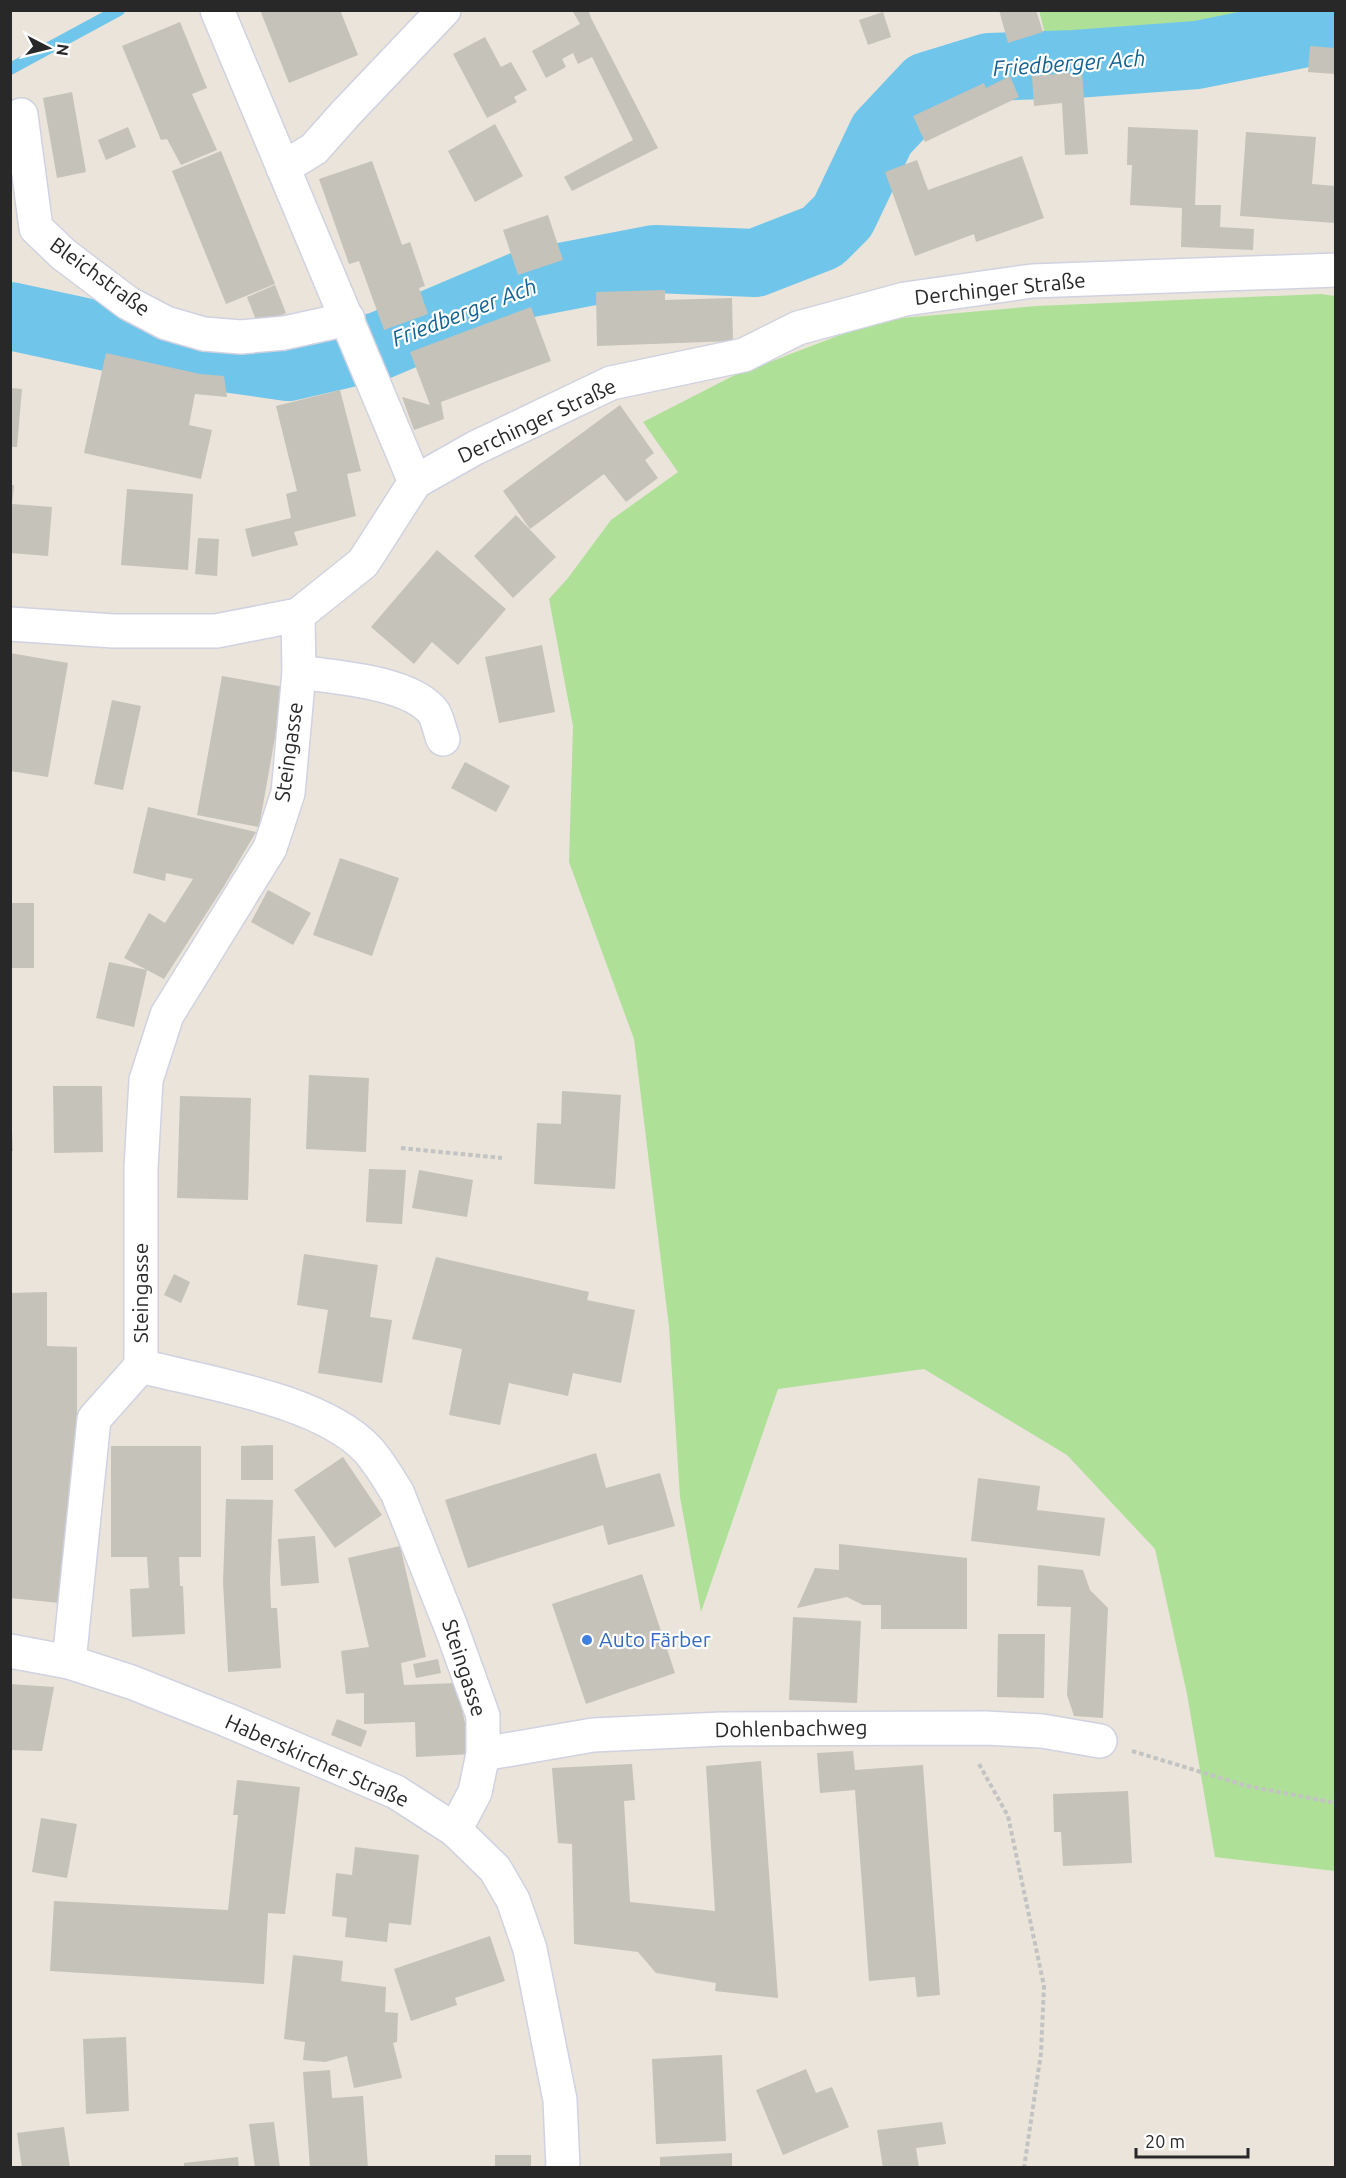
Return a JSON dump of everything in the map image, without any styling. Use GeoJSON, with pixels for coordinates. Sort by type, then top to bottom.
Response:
{"type":"FeatureCollection","features":[{"type":"Feature","properties":{"kind":"street"},"geometry":{"type":"LineString","coordinates":[[217,10],[415,482]]}},
{"type":"Feature","properties":{"kind":"street"},"geometry":{"type":"LineString","coordinates":[[283,168],[314,149],[444,10]]}},
{"type":"Feature","properties":{"kind":"street","name":"Bleichstraße"},"geometry":{"type":"LineString","coordinates":[[21,115],[36,228],[63,254],[128,303],[165,323],[204,334],[241,337],[350,323]]}},
{"type":"Feature","properties":{"kind":"street","name":"Derchinger Straße"},"geometry":{"type":"LineString","coordinates":[[10,624],[114,631],[216,631],[298,615],[363,563],[415,482],[475,448],[610,383],[744,356],[798,328],[905,299],[1032,281],[1335,270]]}},
{"type":"Feature","properties":{"kind":"street","name":"Steingasse"},"geometry":{"type":"LineString","coordinates":[[298,615],[299,672],[288,793],[270,848],[167,1015],[146,1080],[141,1168],[141,1366],[285,1402],[336,1424],[368,1450],[397,1492],[452,1627],[483,1716],[483,1754],[476,1792],[455,1830]]}},
{"type":"Feature","properties":{"kind":"street","name":"Steingasse"},"geometry":{"type":"LineString","coordinates":[[299,672],[368,681],[411,695],[433,713],[443,740]]}},
{"type":"Feature","properties":{"kind":"street"},"geometry":{"type":"LineString","coordinates":[[69,1662],[94,1419],[141,1366]]}},
{"type":"Feature","properties":{"kind":"street","name":"Haberskircher Straße"},"geometry":{"type":"LineString","coordinates":[[10,1651],[69,1662],[131,1682],[304,1751],[396,1792],[455,1830],[495,1869],[513,1900],[530,1949],[560,2100],[563,2168]]}},
{"type":"Feature","properties":{"kind":"street","name":"Dohlenbachweg"},"geometry":{"type":"LineString","coordinates":[[483,1754],[593,1735],[722,1729],[986,1728],[1042,1731],[1100,1742]]}},
{"type":"Feature","properties":{"kind":"path"},"geometry":{"type":"LineString","coordinates":[[401,1148],[502,1158]]}},
{"type":"Feature","properties":{"kind":"path"},"geometry":{"type":"LineString","coordinates":[[1100,1742],[1247,1786],[1335,1803]]}},
{"type":"Feature","properties":{"kind":"path"},"geometry":{"type":"LineString","coordinates":[[970,1759],[980,1765],[1008,1816],[1044,1986],[1041,2053],[1024,2168]]}},
{"type":"Feature","properties":{"kind":"green space"},"geometry":{"type":"Polygon","coordinates":[[[1039,10],[1286,10],[1286,11],[1047,43],[1039,10]]]}},
{"type":"Feature","properties":{"kind":"green space"},"geometry":{"type":"Polygon","coordinates":[[[1321,294],[1335,296],[1335,1871],[1215,1857],[1187,1694],[1155,1549],[1067,1455],[924,1369],[778,1389],[701,1612],[680,1497],[669,1327],[634,1039],[569,862],[573,726],[549,599],[568,578],[611,520],[678,472],[643,422],[733,376],[879,320],[1037,306],[1321,294]]]}},
{"type":"Feature","properties":{"kind":"building"},"geometry":{"type":"Polygon","coordinates":[[[260,10],[340,10],[358,55],[289,83],[260,10]]]}},
{"type":"Feature","properties":{"kind":"building"},"geometry":{"type":"Polygon","coordinates":[[[572,10],[592,10],[589,12],[591,18],[658,148],[572,191],[564,177],[633,140],[592,57],[578,64],[573,53],[562,59],[566,67],[546,78],[532,51],[580,24],[572,10]]]}},
{"type":"Feature","properties":{"kind":"building"},"geometry":{"type":"Polygon","coordinates":[[[999,10],[1036,10],[1043,32],[1008,43],[999,10]]]}},
{"type":"Feature","properties":{"kind":"building"},"geometry":{"type":"Polygon","coordinates":[[[883,12],[891,37],[868,45],[859,20],[883,12]]]}},
{"type":"Feature","properties":{"kind":"building"},"geometry":{"type":"Polygon","coordinates":[[[180,22],[207,88],[192,94],[217,150],[181,165],[167,139],[161,140],[122,46],[180,22]]]}},
{"type":"Feature","properties":{"kind":"building"},"geometry":{"type":"Polygon","coordinates":[[[485,37],[501,67],[511,62],[527,90],[514,97],[517,102],[487,118],[453,54],[485,37]]]}},
{"type":"Feature","properties":{"kind":"building"},"geometry":{"type":"Polygon","coordinates":[[[1310,46],[1335,48],[1335,74],[1308,72],[1310,46]]]}},
{"type":"Feature","properties":{"kind":"building"},"geometry":{"type":"Polygon","coordinates":[[[1082,72],[1088,154],[1065,155],[1062,103],[1034,106],[1032,76],[1082,72]]]}},
{"type":"Feature","properties":{"kind":"building"},"geometry":{"type":"Polygon","coordinates":[[[1010,76],[1019,97],[925,142],[913,116],[984,83],[986,88],[1010,76]]]}},
{"type":"Feature","properties":{"kind":"building"},"geometry":{"type":"Polygon","coordinates":[[[72,92],[86,172],[57,178],[43,98],[72,92]]]}},
{"type":"Feature","properties":{"kind":"building"},"geometry":{"type":"Polygon","coordinates":[[[495,124],[523,176],[475,202],[448,151],[495,124]]]}},
{"type":"Feature","properties":{"kind":"building"},"geometry":{"type":"Polygon","coordinates":[[[128,127],[136,147],[106,160],[98,140],[128,127]]]}},
{"type":"Feature","properties":{"kind":"building"},"geometry":{"type":"Polygon","coordinates":[[[1128,127],[1198,130],[1195,205],[1221,205],[1220,227],[1254,229],[1253,250],[1181,247],[1182,208],[1130,205],[1132,165],[1127,165],[1128,127]]]}},
{"type":"Feature","properties":{"kind":"building"},"geometry":{"type":"Polygon","coordinates":[[[1246,132],[1316,137],[1312,184],[1335,186],[1335,223],[1240,216],[1246,132]]]}},
{"type":"Feature","properties":{"kind":"building"},"geometry":{"type":"Polygon","coordinates":[[[221,151],[275,284],[226,304],[172,171],[221,151]]]}},
{"type":"Feature","properties":{"kind":"building"},"geometry":{"type":"Polygon","coordinates":[[[1022,156],[1044,218],[976,242],[974,234],[915,256],[885,172],[917,160],[928,190],[1022,156]]]}},
{"type":"Feature","properties":{"kind":"building"},"geometry":{"type":"Polygon","coordinates":[[[372,161],[402,245],[410,242],[425,286],[419,288],[428,314],[384,330],[359,261],[349,264],[319,179],[372,161]]]}},
{"type":"Feature","properties":{"kind":"building"},"geometry":{"type":"Polygon","coordinates":[[[548,215],[563,260],[518,275],[503,230],[548,215]]]}},
{"type":"Feature","properties":{"kind":"building"},"geometry":{"type":"Polygon","coordinates":[[[275,285],[286,313],[258,325],[247,297],[275,285]]]}},
{"type":"Feature","properties":{"kind":"building"},"geometry":{"type":"Polygon","coordinates":[[[665,290],[665,300],[732,298],[733,341],[597,346],[596,292],[665,290]]]}},
{"type":"Feature","properties":{"kind":"building"},"geometry":{"type":"Polygon","coordinates":[[[531,307],[551,361],[441,402],[444,419],[414,430],[402,397],[430,405],[410,352],[531,307]]]}},
{"type":"Feature","properties":{"kind":"building"},"geometry":{"type":"Polygon","coordinates":[[[106,353],[200,374],[224,376],[227,397],[195,394],[189,425],[212,430],[201,479],[84,453],[106,353]]]}},
{"type":"Feature","properties":{"kind":"building"},"geometry":{"type":"Polygon","coordinates":[[[10,388],[22,389],[17,447],[10,447],[10,388]]]}},
{"type":"Feature","properties":{"kind":"building"},"geometry":{"type":"Polygon","coordinates":[[[340,390],[361,471],[347,474],[356,516],[294,532],[298,545],[252,557],[245,529],[291,518],[286,494],[297,491],[276,406],[340,390]]]}},
{"type":"Feature","properties":{"kind":"building"},"geometry":{"type":"Polygon","coordinates":[[[620,405],[654,453],[645,460],[658,478],[626,502],[604,474],[530,529],[503,491],[620,405]]]}},
{"type":"Feature","properties":{"kind":"building"},"geometry":{"type":"Polygon","coordinates":[[[10,485],[14,485],[12,504],[52,507],[48,556],[10,553],[10,485]]]}},
{"type":"Feature","properties":{"kind":"building"},"geometry":{"type":"Polygon","coordinates":[[[127,489],[193,494],[188,570],[121,565],[127,489]]]}},
{"type":"Feature","properties":{"kind":"building"},"geometry":{"type":"Polygon","coordinates":[[[516,515],[556,557],[513,598],[474,556],[516,515]]]}},
{"type":"Feature","properties":{"kind":"building"},"geometry":{"type":"Polygon","coordinates":[[[198,538],[219,539],[217,576],[195,574],[198,538]]]}},
{"type":"Feature","properties":{"kind":"building"},"geometry":{"type":"Polygon","coordinates":[[[437,550],[506,609],[458,665],[432,642],[414,664],[371,627],[437,550]]]}},
{"type":"Feature","properties":{"kind":"building"},"geometry":{"type":"Polygon","coordinates":[[[542,645],[555,712],[499,723],[485,657],[542,645]]]}},
{"type":"Feature","properties":{"kind":"building"},"geometry":{"type":"Polygon","coordinates":[[[10,653],[68,663],[48,777],[10,771],[10,653]]]}},
{"type":"Feature","properties":{"kind":"building"},"geometry":{"type":"Polygon","coordinates":[[[222,676],[284,687],[259,827],[197,815],[222,676]]]}},
{"type":"Feature","properties":{"kind":"building"},"geometry":{"type":"Polygon","coordinates":[[[112,700],[141,706],[123,790],[94,784],[112,700]]]}},
{"type":"Feature","properties":{"kind":"building"},"geometry":{"type":"Polygon","coordinates":[[[465,762],[510,786],[496,812],[451,788],[465,762]]]}},
{"type":"Feature","properties":{"kind":"building"},"geometry":{"type":"Polygon","coordinates":[[[148,807],[256,832],[164,979],[124,958],[149,913],[165,923],[193,879],[166,873],[165,881],[133,873],[148,807]]]}},
{"type":"Feature","properties":{"kind":"building"},"geometry":{"type":"Polygon","coordinates":[[[340,858],[399,878],[372,956],[313,935],[340,858]]]}},
{"type":"Feature","properties":{"kind":"building"},"geometry":{"type":"Polygon","coordinates":[[[268,890],[311,913],[293,945],[251,922],[268,890]]]}},
{"type":"Feature","properties":{"kind":"building"},"geometry":{"type":"Polygon","coordinates":[[[10,903],[34,903],[34,968],[10,968],[10,903]]]}},
{"type":"Feature","properties":{"kind":"building"},"geometry":{"type":"Polygon","coordinates":[[[109,962],[147,970],[134,1027],[96,1018],[109,962]]]}},
{"type":"Feature","properties":{"kind":"building"},"geometry":{"type":"Polygon","coordinates":[[[309,1075],[369,1078],[366,1152],[306,1149],[309,1075]]]}},
{"type":"Feature","properties":{"kind":"building"},"geometry":{"type":"Polygon","coordinates":[[[53,1086],[102,1086],[103,1152],[54,1153],[53,1086]]]}},
{"type":"Feature","properties":{"kind":"building"},"geometry":{"type":"Polygon","coordinates":[[[562,1091],[621,1095],[615,1189],[534,1184],[537,1123],[561,1124],[562,1091]]]}},
{"type":"Feature","properties":{"kind":"building"},"geometry":{"type":"Polygon","coordinates":[[[180,1096],[251,1098],[248,1200],[177,1198],[180,1096]]]}},
{"type":"Feature","properties":{"kind":"building"},"geometry":{"type":"Polygon","coordinates":[[[10,1131],[12,1131],[13,1151],[10,1151],[10,1131]]]}},
{"type":"Feature","properties":{"kind":"building"},"geometry":{"type":"Polygon","coordinates":[[[369,1169],[406,1170],[402,1224],[366,1222],[369,1169]]]}},
{"type":"Feature","properties":{"kind":"building"},"geometry":{"type":"Polygon","coordinates":[[[419,1170],[473,1180],[467,1217],[412,1208],[419,1170]]]}},
{"type":"Feature","properties":{"kind":"building"},"geometry":{"type":"Polygon","coordinates":[[[304,1254],[378,1265],[370,1317],[392,1320],[382,1383],[318,1373],[328,1310],[297,1305],[304,1254]]]}},
{"type":"Feature","properties":{"kind":"building"},"geometry":{"type":"Polygon","coordinates":[[[436,1257],[589,1292],[587,1300],[635,1310],[621,1383],[573,1373],[568,1396],[509,1383],[500,1425],[449,1415],[462,1349],[412,1339],[436,1257]]]}},
{"type":"Feature","properties":{"kind":"building"},"geometry":{"type":"Polygon","coordinates":[[[174,1274],[190,1282],[181,1303],[164,1295],[174,1274]]]}},
{"type":"Feature","properties":{"kind":"building"},"geometry":{"type":"Polygon","coordinates":[[[47,1292],[47,1346],[77,1347],[77,1420],[60,1603],[10,1598],[11,1293],[47,1292]]]}},
{"type":"Feature","properties":{"kind":"building"},"geometry":{"type":"Polygon","coordinates":[[[273,1445],[273,1480],[241,1480],[241,1446],[273,1445]]]}},
{"type":"Feature","properties":{"kind":"building"},"geometry":{"type":"Polygon","coordinates":[[[111,1446],[201,1446],[201,1557],[179,1557],[185,1634],[132,1637],[130,1589],[149,1588],[147,1557],[111,1557],[111,1446]]]}},
{"type":"Feature","properties":{"kind":"building"},"geometry":{"type":"Polygon","coordinates":[[[596,1453],[606,1488],[660,1473],[675,1526],[608,1545],[603,1525],[468,1568],[445,1500],[596,1453]]]}},
{"type":"Feature","properties":{"kind":"building"},"geometry":{"type":"Polygon","coordinates":[[[343,1457],[382,1515],[335,1548],[294,1490],[343,1457]]]}},
{"type":"Feature","properties":{"kind":"building"},"geometry":{"type":"Polygon","coordinates":[[[978,1478],[1040,1486],[1037,1510],[1105,1518],[1100,1556],[971,1541],[978,1478]]]}},
{"type":"Feature","properties":{"kind":"building"},"geometry":{"type":"Polygon","coordinates":[[[226,1499],[273,1500],[271,1608],[277,1608],[281,1668],[228,1672],[223,1582],[226,1499]]]}},
{"type":"Feature","properties":{"kind":"building"},"geometry":{"type":"Polygon","coordinates":[[[315,1536],[319,1583],[281,1586],[278,1539],[315,1536]]]}},
{"type":"Feature","properties":{"kind":"building"},"geometry":{"type":"Polygon","coordinates":[[[839,1544],[967,1558],[967,1629],[881,1629],[881,1605],[863,1605],[847,1597],[797,1608],[815,1568],[839,1570],[839,1544]]]}},
{"type":"Feature","properties":{"kind":"building"},"geometry":{"type":"Polygon","coordinates":[[[400,1546],[426,1657],[401,1663],[404,1685],[456,1683],[472,1754],[416,1757],[415,1722],[364,1724],[364,1693],[346,1694],[341,1651],[369,1647],[348,1558],[400,1546]]]}},
{"type":"Feature","properties":{"kind":"building"},"geometry":{"type":"Polygon","coordinates":[[[1038,1565],[1083,1570],[1090,1590],[1108,1608],[1103,1718],[1074,1716],[1067,1695],[1071,1607],[1037,1606],[1038,1565]]]}},
{"type":"Feature","properties":{"kind":"building"},"geometry":{"type":"Polygon","coordinates":[[[642,1574],[675,1673],[586,1704],[552,1604],[642,1574]]]}},
{"type":"Feature","properties":{"kind":"building"},"geometry":{"type":"Polygon","coordinates":[[[793,1617],[861,1621],[857,1703],[789,1700],[793,1617]]]}},
{"type":"Feature","properties":{"kind":"building"},"geometry":{"type":"Polygon","coordinates":[[[998,1634],[1045,1634],[1044,1698],[997,1697],[998,1634]]]}},
{"type":"Feature","properties":{"kind":"building"},"geometry":{"type":"Polygon","coordinates":[[[438,1659],[441,1673],[416,1678],[413,1664],[438,1659]]]}},
{"type":"Feature","properties":{"kind":"building"},"geometry":{"type":"Polygon","coordinates":[[[10,1684],[54,1687],[42,1751],[10,1750],[10,1684]]]}},
{"type":"Feature","properties":{"kind":"building"},"geometry":{"type":"Polygon","coordinates":[[[337,1719],[367,1731],[361,1747],[331,1735],[337,1719]]]}},
{"type":"Feature","properties":{"kind":"building"},"geometry":{"type":"Polygon","coordinates":[[[853,1751],[855,1770],[923,1765],[940,1995],[917,1997],[915,1977],[869,1981],[855,1790],[820,1793],[817,1753],[853,1751]]]}},
{"type":"Feature","properties":{"kind":"building"},"geometry":{"type":"Polygon","coordinates":[[[761,1761],[778,1998],[715,1991],[716,1983],[656,1973],[638,1952],[574,1944],[572,1844],[558,1843],[552,1768],[632,1764],[635,1800],[624,1801],[630,1902],[715,1911],[706,1766],[761,1761]]]}},
{"type":"Feature","properties":{"kind":"building"},"geometry":{"type":"Polygon","coordinates":[[[237,1780],[300,1787],[285,1914],[268,1913],[264,1984],[50,1971],[54,1901],[228,1910],[238,1815],[233,1815],[237,1780]]]}},
{"type":"Feature","properties":{"kind":"building"},"geometry":{"type":"Polygon","coordinates":[[[1128,1791],[1132,1863],[1063,1866],[1061,1832],[1054,1832],[1053,1794],[1128,1791]]]}},
{"type":"Feature","properties":{"kind":"building"},"geometry":{"type":"Polygon","coordinates":[[[41,1818],[77,1824],[67,1878],[32,1872],[41,1818]]]}},
{"type":"Feature","properties":{"kind":"building"},"geometry":{"type":"Polygon","coordinates":[[[355,1847],[419,1855],[411,1925],[389,1923],[387,1942],[345,1937],[347,1918],[332,1916],[336,1873],[352,1875],[355,1847]]]}},
{"type":"Feature","properties":{"kind":"building"},"geometry":{"type":"Polygon","coordinates":[[[490,1936],[505,1981],[455,1998],[457,2005],[411,2021],[394,1969],[490,1936]]]}},
{"type":"Feature","properties":{"kind":"building"},"geometry":{"type":"Polygon","coordinates":[[[293,1955],[343,1961],[341,1981],[386,1987],[385,2012],[398,2013],[397,2042],[393,2043],[402,2078],[354,2088],[347,2056],[325,2062],[303,2060],[305,2042],[284,2039],[293,1955]]]}},
{"type":"Feature","properties":{"kind":"building"},"geometry":{"type":"Polygon","coordinates":[[[126,2037],[129,2111],[86,2114],[83,2039],[126,2037]]]}},
{"type":"Feature","properties":{"kind":"building"},"geometry":{"type":"Polygon","coordinates":[[[722,2055],[726,2141],[656,2144],[652,2059],[722,2055]]]}},
{"type":"Feature","properties":{"kind":"building"},"geometry":{"type":"Polygon","coordinates":[[[806,2069],[816,2093],[832,2087],[849,2127],[783,2155],[756,2090],[806,2069]]]}},
{"type":"Feature","properties":{"kind":"building"},"geometry":{"type":"Polygon","coordinates":[[[330,2070],[332,2098],[363,2096],[368,2168],[310,2168],[303,2072],[330,2070]]]}},
{"type":"Feature","properties":{"kind":"building"},"geometry":{"type":"Polygon","coordinates":[[[274,2122],[280,2168],[255,2168],[249,2124],[274,2122]]]}},
{"type":"Feature","properties":{"kind":"building"},"geometry":{"type":"Polygon","coordinates":[[[942,2122],[946,2144],[916,2148],[919,2168],[883,2168],[877,2130],[942,2122]]]}},
{"type":"Feature","properties":{"kind":"building"},"geometry":{"type":"Polygon","coordinates":[[[64,2127],[70,2168],[22,2168],[17,2133],[64,2127]]]}},
{"type":"Feature","properties":{"kind":"building"},"geometry":{"type":"Polygon","coordinates":[[[732,2153],[732,2168],[660,2168],[660,2157],[732,2153]]]}},
{"type":"Feature","properties":{"kind":"building"},"geometry":{"type":"Polygon","coordinates":[[[495,2155],[531,2155],[531,2168],[495,2168],[495,2155]]]}},
{"type":"Feature","properties":{"kind":"building"},"geometry":{"type":"Polygon","coordinates":[[[238,2157],[239,2168],[184,2168],[184,2163],[238,2157]]]}},
{"type":"Feature","properties":{"kind":"waterway"},"geometry":{"type":"LineString","coordinates":[[10,69],[119,10]]}},
{"type":"Feature","properties":{"kind":"waterway","name":"Friedberger Ach"},"geometry":{"type":"LineString","coordinates":[[10,316],[168,350],[288,367],[379,346],[525,284],[655,259],[755,263],[822,237],[843,216],[882,134],[927,86],[989,67],[1075,64],[1197,55],[1336,27]]}},
{"type":"Feature","properties":{"kind":"place","name":"Auto Färber"},"geometry":{"type":"Point","coordinates":[587,1640]}}]}
